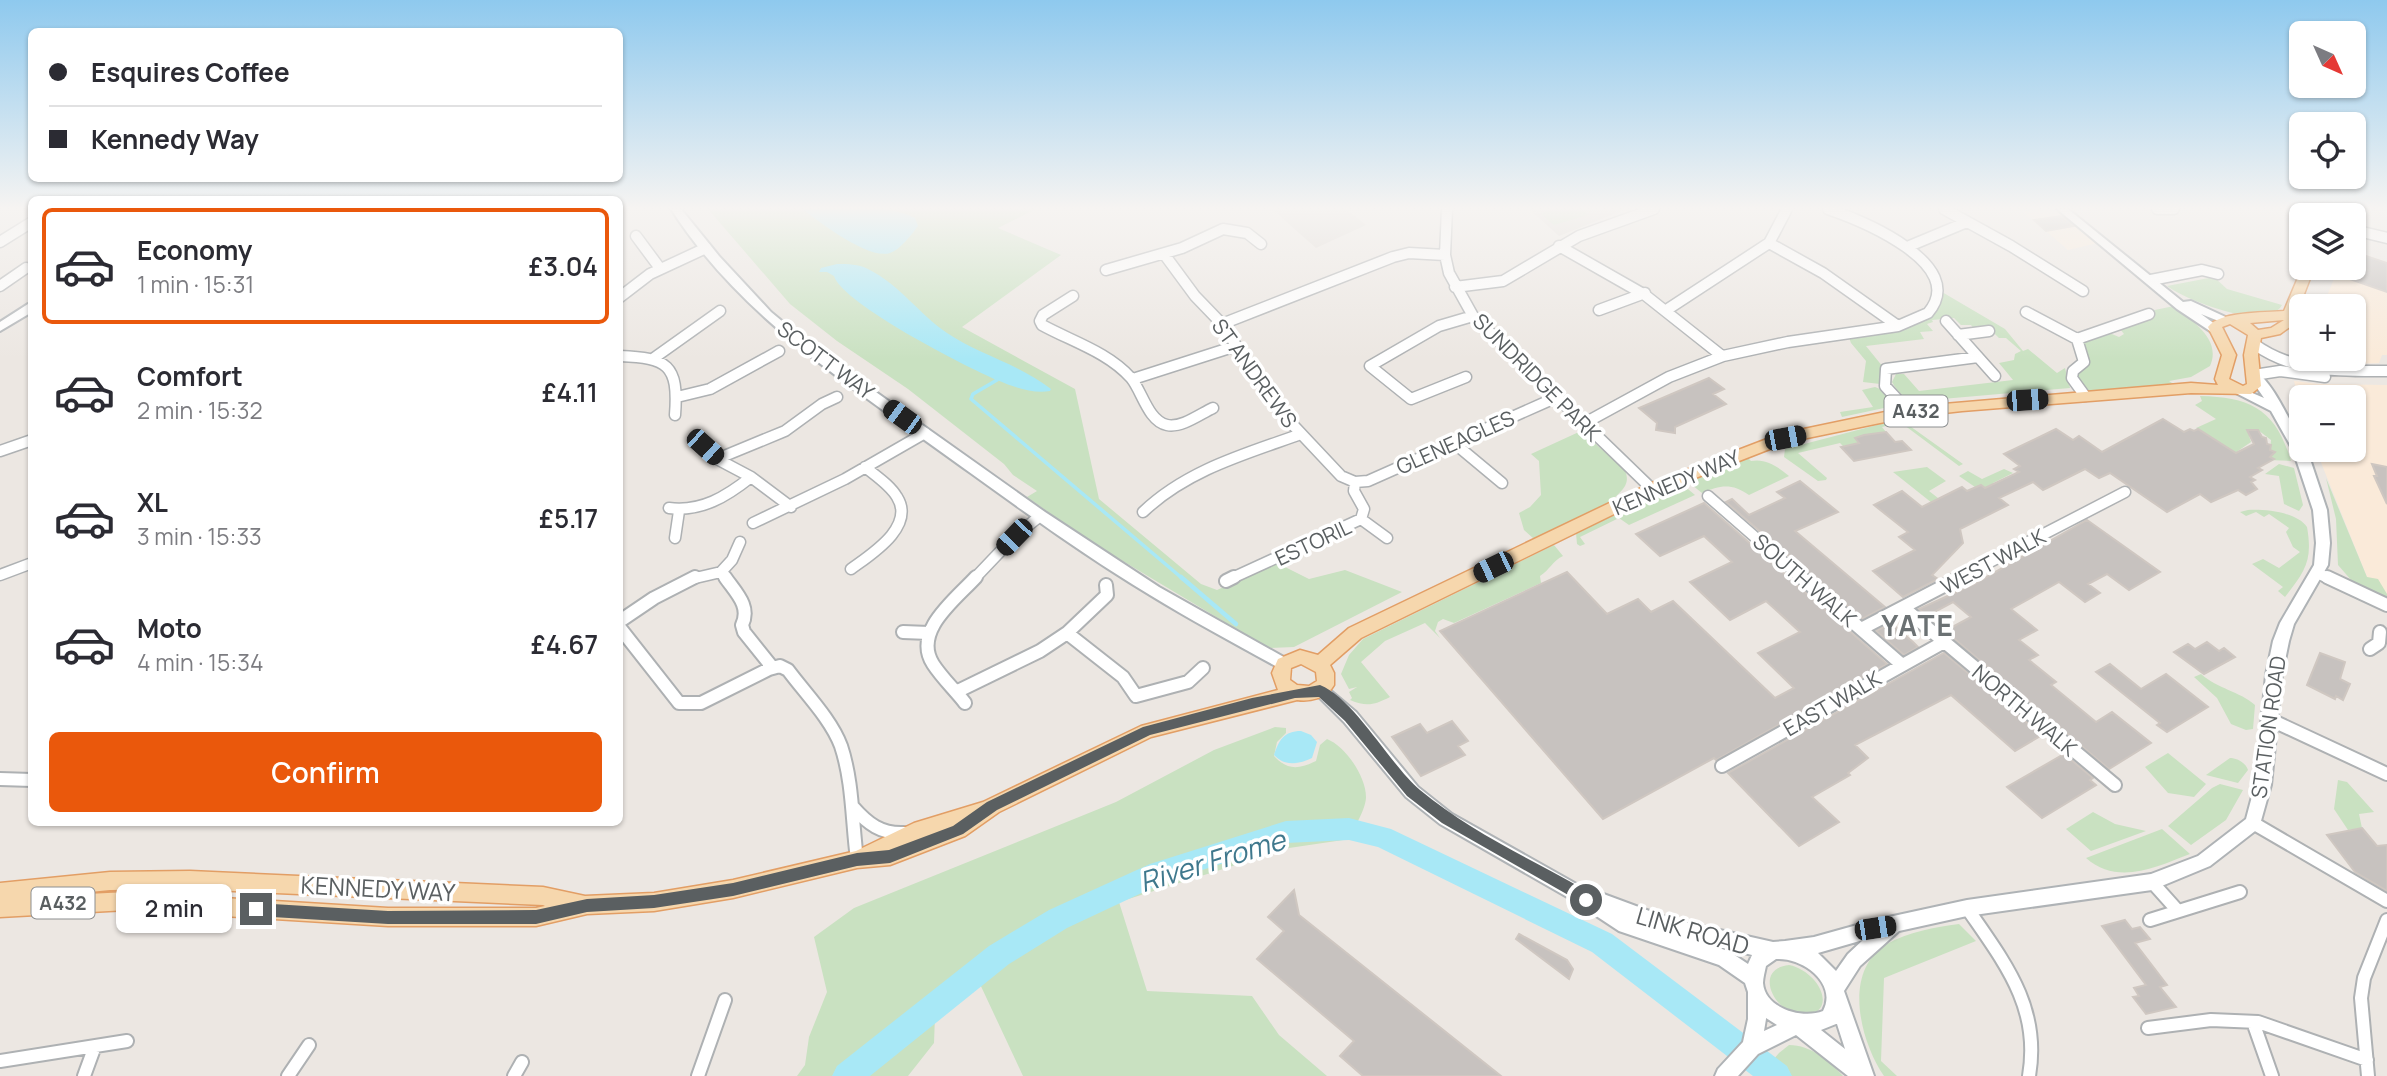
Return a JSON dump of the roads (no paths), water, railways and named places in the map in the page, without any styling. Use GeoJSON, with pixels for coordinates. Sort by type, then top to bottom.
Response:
{"type":"FeatureCollection","features":[{"type":"Feature","properties":{"kind":"main road","name":"SCOTT WAY"},"geometry":{"type":"LineString","coordinates":[[716,259],[767,315],[814,354],[1040,516],[1154,592],[1282,670]]}},
{"type":"Feature","properties":{"kind":"main road"},"geometry":{"type":"LineString","coordinates":[[2125,259],[2198,319],[2224,326],[2289,315]]}},
{"type":"Feature","properties":{"kind":"main road"},"geometry":{"type":"LineString","coordinates":[[1,326],[28,309]]}},
{"type":"Feature","properties":{"kind":"main road"},"geometry":{"type":"LineString","coordinates":[[2224,326],[2236,340],[2254,339],[2289,323]]}},
{"type":"Feature","properties":{"kind":"main road"},"geometry":{"type":"LineString","coordinates":[[2224,326],[2229,355],[2223,374],[2224,384],[2274,408]]}},
{"type":"Feature","properties":{"kind":"main road"},"geometry":{"type":"LineString","coordinates":[[2236,390],[2251,389],[2254,375],[2250,355],[2254,339]]}},
{"type":"Feature","properties":{"kind":"main road","name":"KENNEDY WAY"},"geometry":{"type":"LineString","coordinates":[[2191,388],[2223,374]]}},
{"type":"Feature","properties":{"kind":"main road","name":"STATION ROAD"},"geometry":{"type":"LineString","coordinates":[[1779,951],[1814,946],[1966,908],[2152,882],[2203,861],[2253,823],[2263,785],[2274,675],[2281,641],[2287,623],[2317,573],[2323,543],[2320,510],[2300,450],[2254,375]]}},
{"type":"Feature","properties":{"kind":"main road","name":"KENNEDY WAY"},"geometry":{"type":"LineString","coordinates":[[1321,664],[1355,633],[1652,489],[1785,438],[1909,412],[2191,388],[2236,390]]}},
{"type":"Feature","properties":{"kind":"main road"},"geometry":{"type":"LineString","coordinates":[[1295,693],[1287,689],[1282,670],[1300,657],[1310,658],[1321,664],[1327,678],[1320,690]]}},
{"type":"Feature","properties":{"kind":"main road","name":"KENNEDY WAY"},"geometry":{"type":"LineString","coordinates":[[1252,703],[1282,670]]}},
{"type":"Feature","properties":{"kind":"main road","name":"A432"},"geometry":{"type":"LineString","coordinates":[[1295,693],[1312,694],[1320,690]]}},
{"type":"Feature","properties":{"kind":"main road","name":"LINK ROAD"},"geometry":{"type":"LineString","coordinates":[[1320,690],[1350,717],[1420,798],[1447,819],[1575,892],[1625,925],[1653,937],[1712,953],[1735,965],[1755,985]]}},
{"type":"Feature","properties":{"kind":"main road","name":"KENNEDY WAY"},"geometry":{"type":"LineString","coordinates":[[2,895],[388,917],[536,917],[587,905],[654,902],[733,889],[857,859],[890,856],[958,830],[992,806],[1147,731],[1295,693]]}},
{"type":"Feature","properties":{"kind":"main road","name":"KENNEDY WAY"},"geometry":{"type":"LineString","coordinates":[[857,859],[914,832],[992,806]]}},
{"type":"Feature","properties":{"kind":"main road","name":"KENNEDY WAY"},"geometry":{"type":"LineString","coordinates":[[2,895],[110,881],[190,880],[543,896],[587,905]]}},
{"type":"Feature","properties":{"kind":"main road","name":"LINK ROAD"},"geometry":{"type":"LineString","coordinates":[[1575,892],[1671,927],[1779,951]]}},
{"type":"Feature","properties":{"kind":"main road","name":"STATION ROAD"},"geometry":{"type":"LineString","coordinates":[[1835,990],[1854,960],[1894,925]]}},
{"type":"Feature","properties":{"kind":"main road"},"geometry":{"type":"LineString","coordinates":[[1751,1046],[1757,1020],[1755,985],[1758,961],[1779,951],[1811,959],[1823,968],[1835,990],[1864,1076]]}},
{"type":"Feature","properties":{"kind":"main road"},"geometry":{"type":"LineString","coordinates":[[1755,985],[1774,1014],[1798,1025],[1864,1076]]}},
{"type":"Feature","properties":{"kind":"main road"},"geometry":{"type":"LineString","coordinates":[[1728,1072],[1751,1046],[1798,1025],[1813,1026],[1824,1022],[1832,1014],[1836,1004],[1835,990]]}},
{"type":"Feature","properties":{"kind":"street"},"geometry":{"type":"LineString","coordinates":[[652,259],[659,267]]}},
{"type":"Feature","properties":{"kind":"street"},"geometry":{"type":"LineString","coordinates":[[623,294],[638,279],[678,259]]}},
{"type":"Feature","properties":{"kind":"street"},"geometry":{"type":"LineString","coordinates":[[1107,270],[1145,259]]}},
{"type":"Feature","properties":{"kind":"street","name":"ST ANDREWS"},"geometry":{"type":"LineString","coordinates":[[1168,259],[1195,296],[1222,324],[1277,408],[1341,476],[1355,482]]}},
{"type":"Feature","properties":{"kind":"street"},"geometry":{"type":"LineString","coordinates":[[1222,324],[1387,259]]}},
{"type":"Feature","properties":{"kind":"street","name":"SUNDRIDGE PARK"},"geometry":{"type":"LineString","coordinates":[[1446,259],[1455,287],[1473,316],[1652,489]]}},
{"type":"Feature","properties":{"kind":"street"},"geometry":{"type":"LineString","coordinates":[[1455,287],[1503,281],[1538,259]]}},
{"type":"Feature","properties":{"kind":"street"},"geometry":{"type":"LineString","coordinates":[[1587,259],[1645,293],[1722,356]]}},
{"type":"Feature","properties":{"kind":"street"},"geometry":{"type":"LineString","coordinates":[[1668,310],[1745,259]]}},
{"type":"Feature","properties":{"kind":"street"},"geometry":{"type":"LineString","coordinates":[[1802,259],[1898,326]]}},
{"type":"Feature","properties":{"kind":"street"},"geometry":{"type":"LineString","coordinates":[[1583,424],[1696,366],[1722,356],[1898,326],[1925,316],[1936,302],[1937,293],[1932,271],[1920,259]]}},
{"type":"Feature","properties":{"kind":"street"},"geometry":{"type":"LineString","coordinates":[[2029,259],[2082,291]]}},
{"type":"Feature","properties":{"kind":"street"},"geometry":{"type":"LineString","coordinates":[[1,285],[26,268]]}},
{"type":"Feature","properties":{"kind":"street"},"geometry":{"type":"LineString","coordinates":[[2151,280],[2202,270],[2218,274]]}},
{"type":"Feature","properties":{"kind":"street"},"geometry":{"type":"LineString","coordinates":[[1599,310],[1645,293]]}},
{"type":"Feature","properties":{"kind":"street"},"geometry":{"type":"LineString","coordinates":[[1073,296],[1043,315],[1040,321],[1042,325],[1109,358],[1133,379],[1157,419],[1165,425],[1172,425],[1213,408]]}},
{"type":"Feature","properties":{"kind":"street"},"geometry":{"type":"LineString","coordinates":[[654,358],[672,342],[720,311]]}},
{"type":"Feature","properties":{"kind":"street"},"geometry":{"type":"LineString","coordinates":[[2026,312],[2077,339],[2114,330],[2149,314]]}},
{"type":"Feature","properties":{"kind":"street"},"geometry":{"type":"LineString","coordinates":[[1466,377],[1411,399],[1370,366],[1439,327],[1473,316]]}},
{"type":"Feature","properties":{"kind":"street"},"geometry":{"type":"LineString","coordinates":[[1945,321],[1995,376]]}},
{"type":"Feature","properties":{"kind":"street"},"geometry":{"type":"LineString","coordinates":[[1958,335],[1989,331]]}},
{"type":"Feature","properties":{"kind":"street"},"geometry":{"type":"LineString","coordinates":[[2077,339],[2084,362],[2073,372],[2072,379],[2085,396]]}},
{"type":"Feature","properties":{"kind":"street"},"geometry":{"type":"LineString","coordinates":[[2254,339],[2272,358],[2304,367],[2387,371]]}},
{"type":"Feature","properties":{"kind":"street"},"geometry":{"type":"LineString","coordinates":[[1133,379],[1236,346]]}},
{"type":"Feature","properties":{"kind":"street"},"geometry":{"type":"LineString","coordinates":[[677,397],[710,389],[768,362],[779,351]]}},
{"type":"Feature","properties":{"kind":"street"},"geometry":{"type":"LineString","coordinates":[[623,356],[654,358],[670,370],[677,397],[674,415]]}},
{"type":"Feature","properties":{"kind":"street"},"geometry":{"type":"LineString","coordinates":[[1909,412],[1885,386],[1886,369],[1978,357]]}},
{"type":"Feature","properties":{"kind":"street"},"geometry":{"type":"LineString","coordinates":[[2254,375],[2262,372],[2285,372],[2326,377],[2387,378]]}},
{"type":"Feature","properties":{"kind":"street"},"geometry":{"type":"LineString","coordinates":[[718,459],[741,446],[784,431],[812,408],[837,397]]}},
{"type":"Feature","properties":{"kind":"street","name":"GLENEAGLES"},"geometry":{"type":"LineString","coordinates":[[1355,482],[1367,481],[1555,398]]}},
{"type":"Feature","properties":{"kind":"street"},"geometry":{"type":"LineString","coordinates":[[753,523],[865,467],[925,433]]}},
{"type":"Feature","properties":{"kind":"street"},"geometry":{"type":"LineString","coordinates":[[1143,512],[1176,486],[1220,465],[1301,435]]}},
{"type":"Feature","properties":{"kind":"street"},"geometry":{"type":"LineString","coordinates":[[0,451],[28,441]]}},
{"type":"Feature","properties":{"kind":"street"},"geometry":{"type":"LineString","coordinates":[[1454,443],[1502,483]]}},
{"type":"Feature","properties":{"kind":"street"},"geometry":{"type":"LineString","coordinates":[[705,447],[718,459],[751,477],[790,506]]}},
{"type":"Feature","properties":{"kind":"street"},"geometry":{"type":"LineString","coordinates":[[850,568],[895,532],[902,515],[900,502],[865,467]]}},
{"type":"Feature","properties":{"kind":"street"},"geometry":{"type":"LineString","coordinates":[[675,538],[674,509],[719,500],[751,477]]}},
{"type":"Feature","properties":{"kind":"street","name":"ESTORIL"},"geometry":{"type":"LineString","coordinates":[[1227,581],[1361,519],[1364,509],[1354,491],[1355,482]]}},
{"type":"Feature","properties":{"kind":"street","name":"WEST WALK"},"geometry":{"type":"LineString","coordinates":[[1861,629],[2125,492]]}},
{"type":"Feature","properties":{"kind":"street","name":"SOUTH WALK"},"geometry":{"type":"LineString","coordinates":[[1708,496],[1901,664]]}},
{"type":"Feature","properties":{"kind":"street"},"geometry":{"type":"LineString","coordinates":[[965,703],[932,663],[928,651],[929,633],[934,622],[1014,537],[1040,516]]}},
{"type":"Feature","properties":{"kind":"street"},"geometry":{"type":"LineString","coordinates":[[1361,519],[1387,538]]}},
{"type":"Feature","properties":{"kind":"street"},"geometry":{"type":"LineString","coordinates":[[623,619],[670,590],[707,572],[721,572],[732,560],[740,542]]}},
{"type":"Feature","properties":{"kind":"street"},"geometry":{"type":"LineString","coordinates":[[0,575],[28,564]]}},
{"type":"Feature","properties":{"kind":"street"},"geometry":{"type":"LineString","coordinates":[[721,572],[746,608],[747,615],[742,625],[744,632],[772,667]]}},
{"type":"Feature","properties":{"kind":"street"},"geometry":{"type":"LineString","coordinates":[[2317,573],[2387,605]]}},
{"type":"Feature","properties":{"kind":"street"},"geometry":{"type":"LineString","coordinates":[[956,692],[1021,661],[1067,633],[1107,595],[1106,585]]}},
{"type":"Feature","properties":{"kind":"street","name":"NORTH WALK"},"geometry":{"type":"LineString","coordinates":[[1904,608],[2115,785]]}},
{"type":"Feature","properties":{"kind":"street"},"geometry":{"type":"LineString","coordinates":[[623,632],[680,703],[688,707],[700,704],[772,667],[780,666],[789,670],[835,734],[841,747],[853,807],[851,818],[857,859]]}},
{"type":"Feature","properties":{"kind":"street"},"geometry":{"type":"LineString","coordinates":[[903,632],[929,633]]}},
{"type":"Feature","properties":{"kind":"street"},"geometry":{"type":"LineString","coordinates":[[1067,633],[1123,677],[1136,696],[1188,682],[1203,668]]}},
{"type":"Feature","properties":{"kind":"street","name":"EAST WALK"},"geometry":{"type":"LineString","coordinates":[[1722,766],[1944,642]]}},
{"type":"Feature","properties":{"kind":"street"},"geometry":{"type":"LineString","coordinates":[[2271,720],[2316,739],[2354,763],[2387,774]]}},
{"type":"Feature","properties":{"kind":"street"},"geometry":{"type":"LineString","coordinates":[[0,779],[28,780]]}},
{"type":"Feature","properties":{"kind":"street"},"geometry":{"type":"LineString","coordinates":[[853,807],[870,826],[881,832],[914,832]]}},
{"type":"Feature","properties":{"kind":"street"},"geometry":{"type":"LineString","coordinates":[[2253,823],[2387,901]]}},
{"type":"Feature","properties":{"kind":"street"},"geometry":{"type":"LineString","coordinates":[[2152,882],[2178,911]]}},
{"type":"Feature","properties":{"kind":"street"},"geometry":{"type":"LineString","coordinates":[[2150,919],[2240,892]]}},
{"type":"Feature","properties":{"kind":"street"},"geometry":{"type":"LineString","coordinates":[[1966,908],[2009,973],[2026,1005],[2032,1027],[2033,1046],[2029,1076]]}},
{"type":"Feature","properties":{"kind":"street"},"geometry":{"type":"LineString","coordinates":[[2368,1076],[2361,998],[2364,978],[2387,920]]}},
{"type":"Feature","properties":{"kind":"street"},"geometry":{"type":"LineString","coordinates":[[698,1076],[725,1000]]}},
{"type":"Feature","properties":{"kind":"street"},"geometry":{"type":"LineString","coordinates":[[2148,1028],[2209,1019],[2253,1021],[2367,1060]]}},
{"type":"Feature","properties":{"kind":"street"},"geometry":{"type":"LineString","coordinates":[[2253,1021],[2272,1076]]}},
{"type":"Feature","properties":{"kind":"street"},"geometry":{"type":"LineString","coordinates":[[0,1061],[127,1041]]}},
{"type":"Feature","properties":{"kind":"street"},"geometry":{"type":"LineString","coordinates":[[288,1076],[309,1045]]}},
{"type":"Feature","properties":{"kind":"street"},"geometry":{"type":"LineString","coordinates":[[83,1076],[95,1046]]}},
{"type":"Feature","properties":{"kind":"street"},"geometry":{"type":"LineString","coordinates":[[514,1076],[522,1062]]}},
{"type":"Feature","properties":{"kind":"water"},"geometry":{"type":"Polygon","coordinates":[[[837,264],[868,269],[900,291],[947,333],[1039,380],[1051,389],[1050,391],[1030,391],[1003,383],[907,334],[859,302],[842,288],[834,276],[819,272],[821,268],[837,264]]]}},
{"type":"Feature","properties":{"kind":"water"},"geometry":{"type":"Polygon","coordinates":[[[1301,731],[1311,735],[1317,742],[1312,758],[1293,763],[1278,759],[1274,755],[1283,737],[1301,731]]]}},
{"type":"Feature","properties":{"kind":"waterway"},"geometry":{"type":"LineString","coordinates":[[997,380],[973,394],[971,399],[1183,579]]}},
{"type":"Feature","properties":{"kind":"waterway"},"geometry":{"type":"LineString","coordinates":[[1181,577],[1236,624]]}},
{"type":"Feature","properties":{"kind":"waterway","name":"River Frome"},"geometry":{"type":"LineString","coordinates":[[847,1076],[999,955],[1058,919],[1159,872],[1286,832],[1349,829],[1382,837],[1602,943],[1777,1076]]}},
{"type":"Feature","properties":{"kind":"district","name":"YATE"},"geometry":{"type":"Point","coordinates":[1918,625]}}]}
